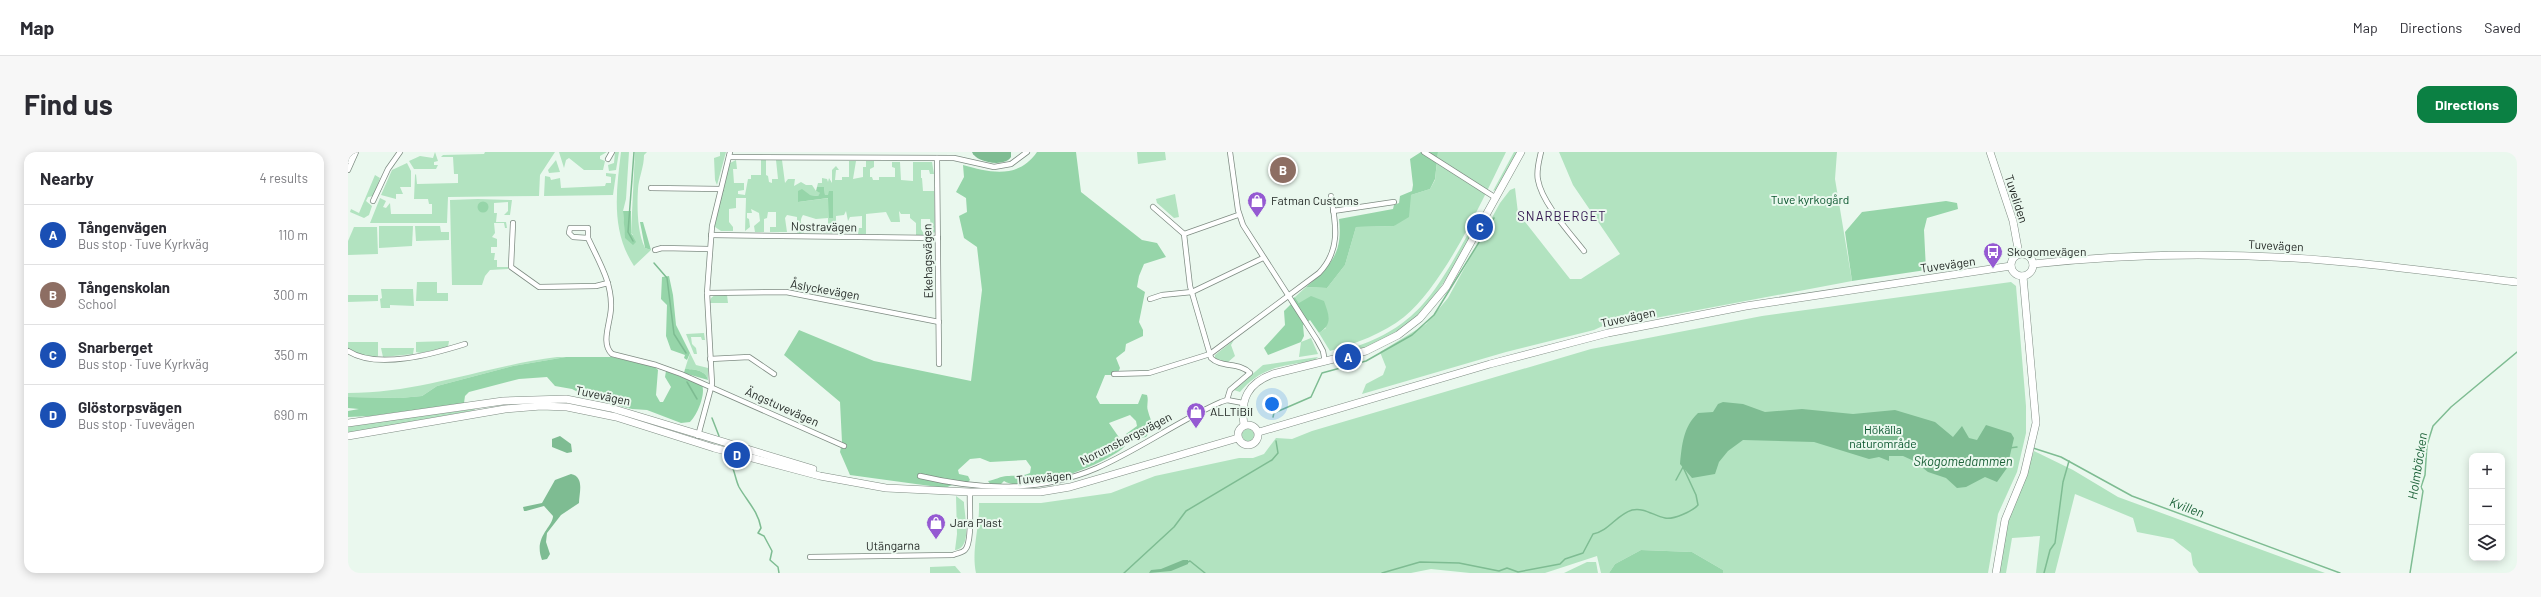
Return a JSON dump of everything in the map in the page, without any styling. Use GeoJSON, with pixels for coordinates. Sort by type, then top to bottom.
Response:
{"type":"FeatureCollection","features":[{"type":"Feature","properties":{"kind":"main road"},"geometry":{"type":"LineString","coordinates":[[1244,425],[1243,403],[1249,388],[1266,376],[1359,354],[1376,347],[1406,329],[1427,312],[1446,287],[1521,152]]}},
{"type":"Feature","properties":{"kind":"main road","name":"Tuveliden"},"geometry":{"type":"LineString","coordinates":[[1990,152],[2013,221],[2020,254]]}},
{"type":"Feature","properties":{"kind":"main road"},"geometry":{"type":"LineString","coordinates":[[2020,254],[2028,256],[2033,264],[2030,272],[2023,276],[2015,274],[2010,266],[2012,258],[2020,254]]}},
{"type":"Feature","properties":{"kind":"main road","name":"Tuvevägen"},"geometry":{"type":"LineString","coordinates":[[2033,264],[2145,256],[2258,256],[2362,263],[2517,282]]}},
{"type":"Feature","properties":{"kind":"main road","name":"Tuvevägen"},"geometry":{"type":"LineString","coordinates":[[348,436],[505,409],[541,406],[601,413],[697,438],[845,480],[886,488],[970,492],[1040,492],[1070,487],[1238,438],[1243,444],[1251,445],[1257,440],[1259,432],[1482,366],[1608,333],[1746,306],[2010,266]]}},
{"type":"Feature","properties":{"kind":"main road"},"geometry":{"type":"LineString","coordinates":[[1996,573],[2005,520],[2026,467],[2036,423],[2023,276]]}},
{"type":"Feature","properties":{"kind":"main road","name":"Tuvevägen"},"geometry":{"type":"LineString","coordinates":[[348,423],[504,401],[547,398],[580,401],[611,408],[697,438]]}},
{"type":"Feature","properties":{"kind":"main road"},"geometry":{"type":"LineString","coordinates":[[1238,438],[1239,430],[1244,425],[1252,425],[1259,432]]}},
{"type":"Feature","properties":{"kind":"street"},"geometry":{"type":"LineString","coordinates":[[348,161],[352,152]]}},
{"type":"Feature","properties":{"kind":"street"},"geometry":{"type":"LineString","coordinates":[[348,170],[356,152]]}},
{"type":"Feature","properties":{"kind":"street"},"geometry":{"type":"LineString","coordinates":[[373,201],[388,169],[400,152]]}},
{"type":"Feature","properties":{"kind":"street"},"geometry":{"type":"LineString","coordinates":[[608,160],[612,152]]}},
{"type":"Feature","properties":{"kind":"street"},"geometry":{"type":"LineString","coordinates":[[697,438],[711,387],[707,293],[709,249],[711,234],[730,154],[968,159],[994,167],[1011,164],[1027,152]]}},
{"type":"Feature","properties":{"kind":"street"},"geometry":{"type":"LineString","coordinates":[[1230,152],[1238,215],[1263,258],[1289,295],[1324,351],[1325,362]]}},
{"type":"Feature","properties":{"kind":"street"},"geometry":{"type":"LineString","coordinates":[[1424,152],[1496,198]]}},
{"type":"Feature","properties":{"kind":"street"},"geometry":{"type":"LineString","coordinates":[[1541,152],[1537,172],[1539,186],[1551,206],[1584,251]]}},
{"type":"Feature","properties":{"kind":"street","name":"Ekehagsvägen"},"geometry":{"type":"LineString","coordinates":[[937,158],[939,364]]}},
{"type":"Feature","properties":{"kind":"street"},"geometry":{"type":"LineString","coordinates":[[651,188],[721,189]]}},
{"type":"Feature","properties":{"kind":"street"},"geometry":{"type":"LineString","coordinates":[[1114,374],[1149,373],[1210,354],[1319,273],[1330,258],[1336,239],[1331,196]]}},
{"type":"Feature","properties":{"kind":"street"},"geometry":{"type":"LineString","coordinates":[[1333,210],[1394,202]]}},
{"type":"Feature","properties":{"kind":"street"},"geometry":{"type":"LineString","coordinates":[[1153,206],[1184,234],[1192,292],[1210,354],[1214,361],[1244,368],[1250,373],[1230,390],[1227,400],[1243,403]]}},
{"type":"Feature","properties":{"kind":"street"},"geometry":{"type":"LineString","coordinates":[[1184,234],[1238,215]]}},
{"type":"Feature","properties":{"kind":"street"},"geometry":{"type":"LineString","coordinates":[[513,223],[511,267],[539,286],[596,286],[608,283],[588,238]]}},
{"type":"Feature","properties":{"kind":"street","name":"Nostravägen"},"geometry":{"type":"LineString","coordinates":[[711,234],[938,238]]}},
{"type":"Feature","properties":{"kind":"street"},"geometry":{"type":"LineString","coordinates":[[655,250],[662,248],[709,249]]}},
{"type":"Feature","properties":{"kind":"street"},"geometry":{"type":"LineString","coordinates":[[1150,299],[1158,295],[1192,292],[1263,258]]}},
{"type":"Feature","properties":{"kind":"street","name":"Ängstuvevägen"},"geometry":{"type":"LineString","coordinates":[[608,283],[611,305],[606,336],[609,351],[616,356],[656,365],[711,387],[844,446]]}},
{"type":"Feature","properties":{"kind":"street","name":"Åslyckevägen"},"geometry":{"type":"LineString","coordinates":[[707,293],[786,292],[939,322]]}},
{"type":"Feature","properties":{"kind":"street"},"geometry":{"type":"LineString","coordinates":[[348,351],[362,358],[380,360],[421,355],[465,344]]}},
{"type":"Feature","properties":{"kind":"street"},"geometry":{"type":"LineString","coordinates":[[710,359],[749,358],[774,374]]}},
{"type":"Feature","properties":{"kind":"street","name":"Norumsbergsvägen"},"geometry":{"type":"LineString","coordinates":[[920,476],[958,485],[996,488],[1024,486],[1061,480],[1097,468],[1184,420],[1227,400]]}},
{"type":"Feature","properties":{"kind":"street","name":"Utängarna"},"geometry":{"type":"LineString","coordinates":[[810,557],[953,554],[962,552],[968,544],[970,492]]}},
{"type":"Feature","properties":{"kind":"green space"},"geometry":{"type":"Polygon","coordinates":[[[435,152],[438,161],[434,162],[434,165],[438,165],[436,169],[414,169],[409,161],[420,156],[433,158],[435,152]]]}},
{"type":"Feature","properties":{"kind":"green space"},"geometry":{"type":"Polygon","coordinates":[[[485,152],[555,152],[540,175],[539,196],[448,197],[447,223],[370,223],[380,198],[386,201],[383,207],[386,208],[390,203],[391,214],[432,214],[432,204],[429,204],[428,199],[414,199],[415,175],[416,174],[417,184],[458,183],[458,174],[454,174],[453,157],[441,157],[443,155],[484,154],[485,152]]]}},
{"type":"Feature","properties":{"kind":"green space"},"geometry":{"type":"Polygon","coordinates":[[[559,152],[607,152],[600,156],[600,159],[605,161],[603,170],[584,170],[569,158],[566,160],[564,168],[559,152]]]}},
{"type":"Feature","properties":{"kind":"green space"},"geometry":{"type":"Polygon","coordinates":[[[615,152],[619,152],[616,170],[609,171],[608,165],[614,163],[615,152]]]}},
{"type":"Feature","properties":{"kind":"green space"},"geometry":{"type":"Polygon","coordinates":[[[621,152],[629,152],[626,199],[623,211],[625,234],[633,235],[631,233],[635,152],[647,152],[644,155],[639,185],[638,211],[642,242],[645,248],[651,250],[634,266],[627,253],[618,225],[617,196],[621,152]]]}},
{"type":"Feature","properties":{"kind":"green space"},"geometry":{"type":"Polygon","coordinates":[[[720,152],[726,152],[717,185],[715,180],[714,158],[720,156],[720,152]]]}},
{"type":"Feature","properties":{"kind":"green space"},"geometry":{"type":"Polygon","coordinates":[[[1137,152],[1165,152],[1166,160],[1138,164],[1137,152]]]}},
{"type":"Feature","properties":{"kind":"green space"},"geometry":{"type":"Polygon","coordinates":[[[1438,152],[1506,152],[1474,217],[1448,263],[1434,284],[1419,302],[1404,317],[1378,333],[1330,351],[1319,333],[1326,328],[1299,303],[1295,297],[1306,287],[1327,288],[1345,265],[1356,227],[1394,226],[1411,195],[1430,189],[1435,180],[1438,152]]]}},
{"type":"Feature","properties":{"kind":"green space"},"geometry":{"type":"Polygon","coordinates":[[[1514,152],[1518,152],[1496,190],[1493,191],[1514,152]]]}},
{"type":"Feature","properties":{"kind":"green space","name":"Tuve kyrkogård"},"geometry":{"type":"Polygon","coordinates":[[[1559,152],[1837,152],[1835,179],[1852,281],[1634,322],[1631,313],[1594,330],[1506,352],[1362,394],[1366,384],[1383,375],[1386,367],[1380,352],[1426,324],[1448,298],[1500,203],[1510,190],[1515,188],[1518,213],[1570,279],[1581,279],[1620,254],[1573,185],[1559,152]]]}},
{"type":"Feature","properties":{"kind":"green space"},"geometry":{"type":"Polygon","coordinates":[[[556,160],[560,172],[549,173],[548,170],[556,160]]]}},
{"type":"Feature","properties":{"kind":"green space"},"geometry":{"type":"Polygon","coordinates":[[[736,160],[737,169],[733,169],[734,183],[744,183],[744,190],[738,191],[738,194],[745,195],[748,179],[751,179],[751,175],[761,175],[761,160],[766,160],[766,175],[768,176],[769,182],[772,183],[772,179],[778,179],[776,160],[782,160],[785,183],[788,179],[795,179],[794,186],[801,182],[806,185],[812,185],[816,191],[821,193],[818,196],[810,195],[798,202],[828,198],[828,196],[825,195],[824,187],[817,187],[818,183],[822,183],[822,178],[827,179],[828,182],[829,178],[832,183],[832,170],[836,166],[839,170],[836,170],[835,180],[842,180],[842,177],[849,177],[849,161],[856,161],[853,179],[863,177],[863,167],[866,167],[866,161],[874,161],[874,167],[870,169],[870,177],[872,177],[873,180],[879,180],[879,177],[895,177],[895,168],[892,167],[892,162],[900,162],[901,180],[913,181],[913,162],[932,162],[934,174],[930,174],[929,170],[921,170],[921,178],[923,191],[934,191],[935,232],[932,235],[930,219],[921,219],[921,229],[925,236],[916,235],[916,223],[910,218],[910,214],[901,214],[899,211],[900,222],[891,222],[886,212],[866,214],[866,234],[858,234],[859,228],[862,228],[862,216],[850,217],[848,221],[846,211],[844,215],[836,216],[836,227],[840,228],[840,233],[824,233],[824,227],[828,227],[828,218],[816,219],[803,215],[801,223],[804,233],[797,233],[797,217],[787,215],[785,218],[787,232],[770,232],[770,227],[776,227],[776,212],[768,212],[767,218],[764,219],[764,232],[755,232],[754,226],[760,221],[759,213],[751,209],[752,213],[747,213],[750,227],[745,231],[746,198],[736,198],[736,208],[729,209],[729,222],[733,227],[733,231],[721,231],[715,227],[715,223],[730,163],[736,160]],[[829,200],[829,217],[833,218],[829,200]]]}},
{"type":"Feature","properties":{"kind":"green space"},"geometry":{"type":"Polygon","coordinates":[[[407,163],[411,171],[411,187],[400,187],[403,194],[396,194],[396,199],[381,195],[392,170],[407,163]]]}},
{"type":"Feature","properties":{"kind":"green space"},"geometry":{"type":"Polygon","coordinates":[[[606,173],[616,174],[613,195],[544,196],[545,176],[550,177],[551,180],[560,178],[561,188],[605,186],[606,183],[611,183],[611,177],[606,176],[606,173]]]}},
{"type":"Feature","properties":{"kind":"green space"},"geometry":{"type":"Polygon","coordinates":[[[375,175],[380,178],[374,196],[368,197],[366,201],[372,206],[369,215],[364,218],[350,212],[351,209],[359,213],[375,175]]]}},
{"type":"Feature","properties":{"kind":"green space"},"geometry":{"type":"Polygon","coordinates":[[[1175,194],[1179,217],[1174,218],[1157,203],[1156,199],[1175,194]]]}},
{"type":"Feature","properties":{"kind":"green space"},"geometry":{"type":"Polygon","coordinates":[[[450,200],[512,200],[510,215],[504,215],[508,211],[508,202],[494,203],[494,213],[497,213],[496,222],[506,222],[507,228],[505,228],[504,223],[494,223],[495,233],[492,237],[497,239],[497,247],[491,247],[491,253],[495,253],[494,260],[497,260],[497,267],[508,267],[508,269],[490,270],[485,276],[482,285],[452,285],[450,200]]]}},
{"type":"Feature","properties":{"kind":"green space"},"geometry":{"type":"Polygon","coordinates":[[[1473,225],[1476,227],[1446,280],[1422,311],[1407,325],[1373,346],[1334,357],[1334,353],[1362,344],[1385,334],[1404,322],[1420,307],[1434,291],[1473,225]]]}},
{"type":"Feature","properties":{"kind":"green space"},"geometry":{"type":"Polygon","coordinates":[[[379,226],[413,226],[412,246],[379,248],[379,226]]]}},
{"type":"Feature","properties":{"kind":"green space"},"geometry":{"type":"Polygon","coordinates":[[[415,226],[440,226],[441,232],[449,232],[449,240],[416,241],[415,226]]]}},
{"type":"Feature","properties":{"kind":"green space"},"geometry":{"type":"Polygon","coordinates":[[[354,227],[377,227],[378,254],[348,255],[348,241],[354,227]]]}},
{"type":"Feature","properties":{"kind":"green space"},"geometry":{"type":"Polygon","coordinates":[[[417,282],[437,282],[437,293],[448,293],[448,301],[416,301],[417,282]]]}},
{"type":"Feature","properties":{"kind":"green space","name":"Hökälla naturområde"},"geometry":{"type":"Polygon","coordinates":[[[2011,282],[2016,286],[2026,406],[2026,433],[2017,472],[1998,514],[1988,573],[1723,573],[1723,570],[1692,552],[1641,550],[1615,564],[1609,573],[1601,573],[1597,556],[1545,573],[1470,573],[1431,569],[1411,573],[976,573],[974,556],[979,503],[1041,503],[1111,493],[1155,476],[1239,458],[1253,458],[1264,454],[1276,438],[1292,439],[1312,431],[1591,349],[1762,316],[2011,282]]]}},
{"type":"Feature","properties":{"kind":"green space"},"geometry":{"type":"Polygon","coordinates":[[[381,289],[413,289],[414,306],[390,305],[390,308],[381,308],[381,289]]]}},
{"type":"Feature","properties":{"kind":"green space"},"geometry":{"type":"Polygon","coordinates":[[[716,294],[727,295],[728,303],[710,303],[711,298],[716,294]]]}},
{"type":"Feature","properties":{"kind":"green space"},"geometry":{"type":"Polygon","coordinates":[[[348,295],[378,295],[378,301],[348,302],[348,295]]]}},
{"type":"Feature","properties":{"kind":"green space"},"geometry":{"type":"Polygon","coordinates":[[[704,333],[705,340],[702,340],[701,337],[691,337],[692,344],[696,348],[697,354],[694,354],[686,334],[704,333]]]}},
{"type":"Feature","properties":{"kind":"green space"},"geometry":{"type":"Polygon","coordinates":[[[1311,338],[1318,354],[1299,357],[1301,342],[1311,338]]]}},
{"type":"Feature","properties":{"kind":"green space"},"geometry":{"type":"Polygon","coordinates":[[[1234,340],[1231,345],[1235,356],[1227,363],[1215,358],[1215,355],[1234,340]]]}},
{"type":"Feature","properties":{"kind":"green space"},"geometry":{"type":"Polygon","coordinates":[[[449,341],[448,347],[420,353],[416,352],[416,342],[449,341]]]}},
{"type":"Feature","properties":{"kind":"green space"},"geometry":{"type":"Polygon","coordinates":[[[348,342],[378,342],[378,356],[367,356],[355,352],[348,348],[348,342]]]}},
{"type":"Feature","properties":{"kind":"green space"},"geometry":{"type":"Polygon","coordinates":[[[381,348],[414,348],[413,354],[383,357],[381,348]]]}},
{"type":"Feature","properties":{"kind":"green space"},"geometry":{"type":"Polygon","coordinates":[[[690,353],[696,365],[708,368],[708,380],[702,372],[685,369],[690,353]]]}},
{"type":"Feature","properties":{"kind":"green space"},"geometry":{"type":"Polygon","coordinates":[[[557,357],[566,357],[513,366],[437,386],[422,396],[400,398],[348,397],[348,393],[402,389],[504,366],[557,357]]]}},
{"type":"Feature","properties":{"kind":"green space"},"geometry":{"type":"Polygon","coordinates":[[[1318,357],[1313,362],[1292,364],[1264,372],[1255,377],[1240,392],[1234,390],[1263,365],[1318,357]]]}},
{"type":"Feature","properties":{"kind":"green space"},"geometry":{"type":"Polygon","coordinates":[[[474,409],[476,410],[348,433],[348,425],[474,409]]]}},
{"type":"Feature","properties":{"kind":"green space"},"geometry":{"type":"Polygon","coordinates":[[[1246,429],[1250,429],[1254,435],[1250,441],[1246,441],[1242,437],[1242,433],[1246,429]]]}},
{"type":"Feature","properties":{"kind":"green space"},"geometry":{"type":"Polygon","coordinates":[[[2034,451],[2073,470],[2118,497],[2325,573],[2199,573],[2193,565],[2191,553],[2173,539],[2137,532],[2133,518],[2075,494],[2055,573],[2036,573],[2040,536],[2012,538],[2006,573],[1999,573],[2008,520],[2034,451]]]}},
{"type":"Feature","properties":{"kind":"green space"},"geometry":{"type":"Polygon","coordinates":[[[956,496],[964,502],[966,537],[961,548],[955,550],[957,534],[956,496]]]}},
{"type":"Feature","properties":{"kind":"green space"},"geometry":{"type":"Polygon","coordinates":[[[1587,562],[1596,562],[1598,573],[1564,573],[1587,562]]]}},
{"type":"Feature","properties":{"kind":"green space"},"geometry":{"type":"Polygon","coordinates":[[[955,566],[961,573],[930,573],[930,567],[955,566]]]}},
{"type":"Feature","properties":{"kind":"shaded area"},"geometry":{"type":"Polygon","coordinates":[[[1037,152],[1076,152],[1081,192],[1142,240],[1157,243],[1166,257],[1144,264],[1139,276],[1137,287],[1145,292],[1139,322],[1143,330],[1143,336],[1126,344],[1125,351],[1116,358],[1120,368],[1117,375],[1105,375],[1096,397],[1100,404],[1138,404],[1142,394],[1147,395],[1147,409],[1152,424],[1149,433],[1146,437],[1133,439],[1126,434],[1137,426],[1136,421],[1130,415],[1109,423],[1125,446],[1116,453],[1085,469],[1066,476],[1029,484],[1015,484],[1004,481],[1000,485],[991,485],[988,481],[1005,476],[1030,473],[1031,467],[1026,460],[990,462],[980,458],[970,459],[958,470],[959,474],[968,476],[970,480],[968,482],[957,483],[945,488],[850,475],[840,452],[842,442],[840,402],[784,355],[799,330],[874,361],[971,381],[982,290],[977,247],[964,238],[959,216],[967,212],[966,198],[956,192],[964,177],[963,165],[994,172],[1003,172],[1021,167],[1030,161],[1037,152]]]}},
{"type":"Feature","properties":{"kind":"shaded area"},"geometry":{"type":"Polygon","coordinates":[[[1421,152],[1438,152],[1435,179],[1430,189],[1411,195],[1409,217],[1394,226],[1356,227],[1345,265],[1327,288],[1306,287],[1328,265],[1337,250],[1340,231],[1339,219],[1393,209],[1394,205],[1399,203],[1400,196],[1412,191],[1413,185],[1410,159],[1421,152]]]}},
{"type":"Feature","properties":{"kind":"shaded area"},"geometry":{"type":"Polygon","coordinates":[[[817,187],[824,187],[825,195],[828,195],[829,191],[833,191],[833,218],[829,218],[828,198],[798,202],[798,191],[802,189],[810,195],[818,196],[820,193],[816,191],[817,187]]]}},
{"type":"Feature","properties":{"kind":"shaded area"},"geometry":{"type":"Polygon","coordinates":[[[483,201],[487,203],[489,207],[487,211],[483,213],[479,211],[477,207],[479,203],[483,201]]]}},
{"type":"Feature","properties":{"kind":"shaded area"},"geometry":{"type":"Polygon","coordinates":[[[1946,201],[1957,203],[1958,209],[1927,218],[1924,230],[1926,270],[1852,281],[1845,232],[1862,212],[1946,201]]]}},
{"type":"Feature","properties":{"kind":"shaded area"},"geometry":{"type":"Polygon","coordinates":[[[623,211],[631,211],[631,233],[636,242],[633,245],[625,238],[623,211]]]}},
{"type":"Feature","properties":{"kind":"shaded area"},"geometry":{"type":"Polygon","coordinates":[[[640,222],[643,222],[651,250],[645,248],[640,222]]]}},
{"type":"Feature","properties":{"kind":"shaded area"},"geometry":{"type":"Polygon","coordinates":[[[669,276],[673,295],[676,325],[690,353],[687,360],[684,358],[685,355],[671,350],[666,336],[667,305],[661,299],[662,277],[669,276]]]}},
{"type":"Feature","properties":{"kind":"shaded area"},"geometry":{"type":"Polygon","coordinates":[[[1311,296],[1324,301],[1329,319],[1326,326],[1319,333],[1310,320],[1303,325],[1304,336],[1301,342],[1268,355],[1264,348],[1285,325],[1284,311],[1291,304],[1289,301],[1295,297],[1299,303],[1311,296]]]}},
{"type":"Feature","properties":{"kind":"shaded area"},"geometry":{"type":"Polygon","coordinates":[[[566,357],[612,357],[655,367],[658,370],[656,395],[660,402],[663,402],[671,387],[665,377],[666,371],[702,385],[703,394],[700,405],[690,422],[681,423],[647,410],[632,409],[620,406],[614,400],[590,398],[572,389],[555,386],[547,377],[519,379],[469,392],[465,396],[464,403],[371,416],[348,417],[348,411],[359,409],[348,408],[348,397],[400,398],[422,396],[437,386],[513,366],[566,357]]]}},
{"type":"Feature","properties":{"kind":"shaded area"},"geometry":{"type":"Polygon","coordinates":[[[685,369],[702,372],[708,380],[684,373],[685,369]]]}},
{"type":"Feature","properties":{"kind":"shaded area"},"geometry":{"type":"Polygon","coordinates":[[[1641,550],[1692,552],[1723,570],[1723,573],[1609,573],[1615,564],[1641,550]]]}},
{"type":"Feature","properties":{"kind":"water"},"geometry":{"type":"Polygon","coordinates":[[[972,152],[1011,152],[1011,157],[1002,162],[996,163],[978,159],[972,152]]]}},
{"type":"Feature","properties":{"kind":"water","name":"Skogomedammen"},"geometry":{"type":"Polygon","coordinates":[[[1723,402],[1743,404],[1765,412],[1802,409],[1853,414],[1895,410],[1935,422],[1953,437],[1962,426],[1969,438],[1977,440],[1986,425],[2011,433],[2014,438],[2007,468],[1997,482],[1985,477],[1966,487],[1957,488],[1946,478],[1928,472],[1914,461],[1903,456],[1889,456],[1889,461],[1879,457],[1869,459],[1814,442],[1743,440],[1728,451],[1719,462],[1715,474],[1692,478],[1680,464],[1686,430],[1693,418],[1698,413],[1713,412],[1718,404],[1723,402]]]}},
{"type":"Feature","properties":{"kind":"water"},"geometry":{"type":"Polygon","coordinates":[[[560,436],[571,444],[572,452],[567,453],[552,447],[552,439],[560,436]]]}},
{"type":"Feature","properties":{"kind":"water"},"geometry":{"type":"Polygon","coordinates":[[[571,474],[578,478],[580,482],[579,503],[561,515],[547,533],[546,542],[550,554],[547,559],[542,560],[540,545],[553,516],[544,506],[526,511],[524,511],[523,507],[542,503],[555,480],[571,474]]]}},
{"type":"Feature","properties":{"kind":"water"},"geometry":{"type":"Polygon","coordinates":[[[1183,560],[1188,560],[1188,564],[1171,571],[1149,573],[1151,570],[1161,569],[1183,560]]]}},
{"type":"Feature","properties":{"kind":"waterway"},"geometry":{"type":"LineString","coordinates":[[633,241],[628,232],[634,152]]}},
{"type":"Feature","properties":{"kind":"waterway"},"geometry":{"type":"LineString","coordinates":[[1273,417],[1274,413],[1311,397],[1322,373],[1366,361],[1412,335],[1434,315],[1494,218]]}},
{"type":"Feature","properties":{"kind":"waterway"},"geometry":{"type":"LineString","coordinates":[[654,263],[667,278],[674,334],[686,353]]}},
{"type":"Feature","properties":{"kind":"waterway","name":"Holmbäcken"},"geometry":{"type":"LineString","coordinates":[[2410,573],[2423,491],[2421,487],[2425,475],[2427,445],[2433,426],[2451,407],[2517,352]]}},
{"type":"Feature","properties":{"kind":"waterway"},"geometry":{"type":"LineString","coordinates":[[687,382],[697,399]]}},
{"type":"Feature","properties":{"kind":"waterway"},"geometry":{"type":"LineString","coordinates":[[712,418],[719,436]]}},
{"type":"Feature","properties":{"kind":"waterway"},"geometry":{"type":"LineString","coordinates":[[1124,573],[1174,527],[1186,511],[1272,460],[1278,453],[1276,441]]}},
{"type":"Feature","properties":{"kind":"waterway"},"geometry":{"type":"LineString","coordinates":[[2009,448],[2017,447]]}},
{"type":"Feature","properties":{"kind":"waterway","name":"Kvillen"},"geometry":{"type":"LineString","coordinates":[[2033,448],[2061,457],[2132,496],[2340,573]]}},
{"type":"Feature","properties":{"kind":"waterway"},"geometry":{"type":"LineString","coordinates":[[2044,573],[2050,550],[2055,543],[2063,482],[2069,461]]}},
{"type":"Feature","properties":{"kind":"waterway"},"geometry":{"type":"LineString","coordinates":[[732,466],[739,487],[752,506],[760,522],[761,528],[758,533],[764,536],[772,551],[770,560],[778,567],[779,573]]}},
{"type":"Feature","properties":{"kind":"waterway"},"geometry":{"type":"LineString","coordinates":[[1676,480],[1683,467]]}},
{"type":"Feature","properties":{"kind":"waterway"},"geometry":{"type":"LineString","coordinates":[[1382,573],[1420,562],[1459,563],[1499,571],[1507,568],[1518,572],[1560,564],[1565,559],[1583,553],[1593,534],[1604,530],[1626,512],[1636,509],[1665,518],[1673,518],[1692,510],[1698,505],[1696,495],[1683,467]]}},
{"type":"Feature","properties":{"kind":"waterway"},"geometry":{"type":"LineString","coordinates":[[1188,562],[1190,561],[1205,573]]}},
{"type":"Feature","properties":{"kind":"place","name":"Tångenskolan"},"geometry":{"type":"Point","coordinates":[1283,170]}},
{"type":"Feature","properties":{"kind":"place","name":"Fatman Customs"},"geometry":{"type":"Point","coordinates":[1257,218]}},
{"type":"Feature","properties":{"kind":"place","name":"Snarberget"},"geometry":{"type":"Point","coordinates":[1480,227]}},
{"type":"Feature","properties":{"kind":"place","name":"Skogomevägen"},"geometry":{"type":"Point","coordinates":[1993,269]}},
{"type":"Feature","properties":{"kind":"place","name":"Tångenvägen"},"geometry":{"type":"Point","coordinates":[1348,357]}},
{"type":"Feature","properties":{"kind":"place","name":"ALLTiBil"},"geometry":{"type":"Point","coordinates":[1196,429]}},
{"type":"Feature","properties":{"kind":"place","name":"Glöstorpsvägen"},"geometry":{"type":"Point","coordinates":[737,455]}},
{"type":"Feature","properties":{"kind":"place","name":"Jara Plast"},"geometry":{"type":"Point","coordinates":[936,540]}},
{"type":"Feature","properties":{"kind":"district","name":"SNARBERGET"},"geometry":{"type":"Point","coordinates":[1562,216]}}]}
